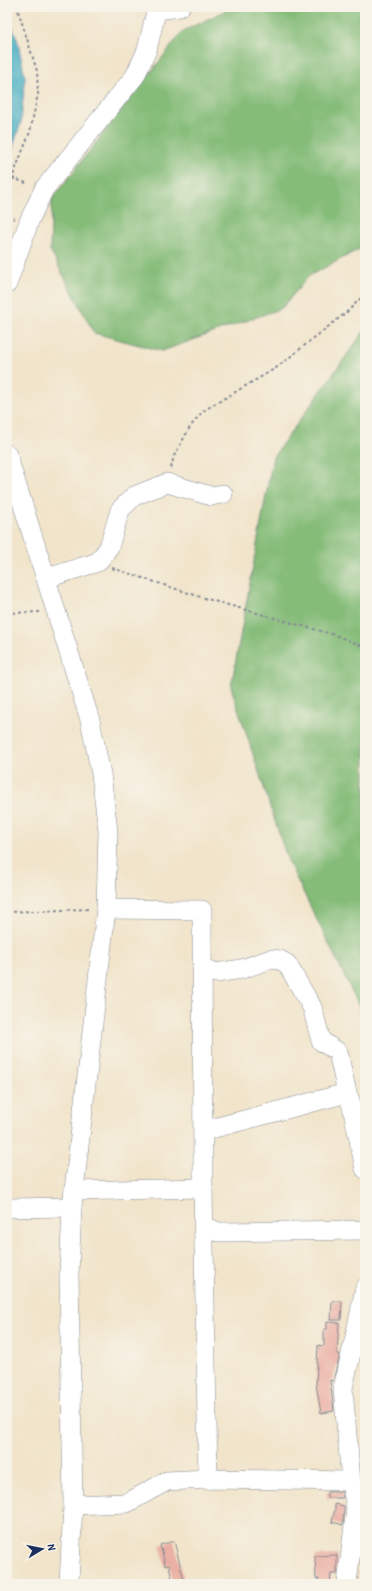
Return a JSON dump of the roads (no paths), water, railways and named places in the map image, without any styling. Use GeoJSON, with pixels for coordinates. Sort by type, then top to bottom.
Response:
{"type":"FeatureCollection","features":[{"type":"Feature","properties":{"kind":"street"},"geometry":{"type":"LineString","coordinates":[[7,284],[30,219],[44,189],[135,76],[147,50],[157,8],[180,7]]}},
{"type":"Feature","properties":{"kind":"street"},"geometry":{"type":"LineString","coordinates":[[7,454],[47,578],[90,720],[101,774],[108,831],[106,909],[73,1199],[69,1275],[73,1505],[69,1584]]}},
{"type":"Feature","properties":{"kind":"street"},"geometry":{"type":"LineString","coordinates":[[47,578],[98,562],[108,547],[120,510],[134,496],[167,483],[211,496],[223,494]]}},
{"type":"Feature","properties":{"kind":"street"},"geometry":{"type":"LineString","coordinates":[[106,909],[202,910],[204,1226],[208,1479]]}},
{"type":"Feature","properties":{"kind":"street"},"geometry":{"type":"LineString","coordinates":[[202,967],[216,973],[242,969],[270,959],[280,960],[287,964],[312,1007],[321,1041],[338,1052],[347,1093],[352,1106],[365,1168]]}},
{"type":"Feature","properties":{"kind":"street"},"geometry":{"type":"LineString","coordinates":[[203,1131],[347,1093]]}},
{"type":"Feature","properties":{"kind":"street"},"geometry":{"type":"LineString","coordinates":[[7,1208],[73,1199],[204,1188]]}},
{"type":"Feature","properties":{"kind":"street"},"geometry":{"type":"LineString","coordinates":[[204,1226],[218,1232],[365,1230]]}},
{"type":"Feature","properties":{"kind":"street"},"geometry":{"type":"LineString","coordinates":[[346,1584],[356,1508],[351,1481],[343,1388],[365,1288]]}},
{"type":"Feature","properties":{"kind":"street"},"geometry":{"type":"LineString","coordinates":[[73,1505],[127,1503],[167,1480],[208,1479],[351,1481]]}},
{"type":"Feature","properties":{"kind":"water"},"geometry":{"type":"Polygon","coordinates":[[[7,14],[17,38],[25,77],[21,122],[7,162],[7,14]]]}}]}
